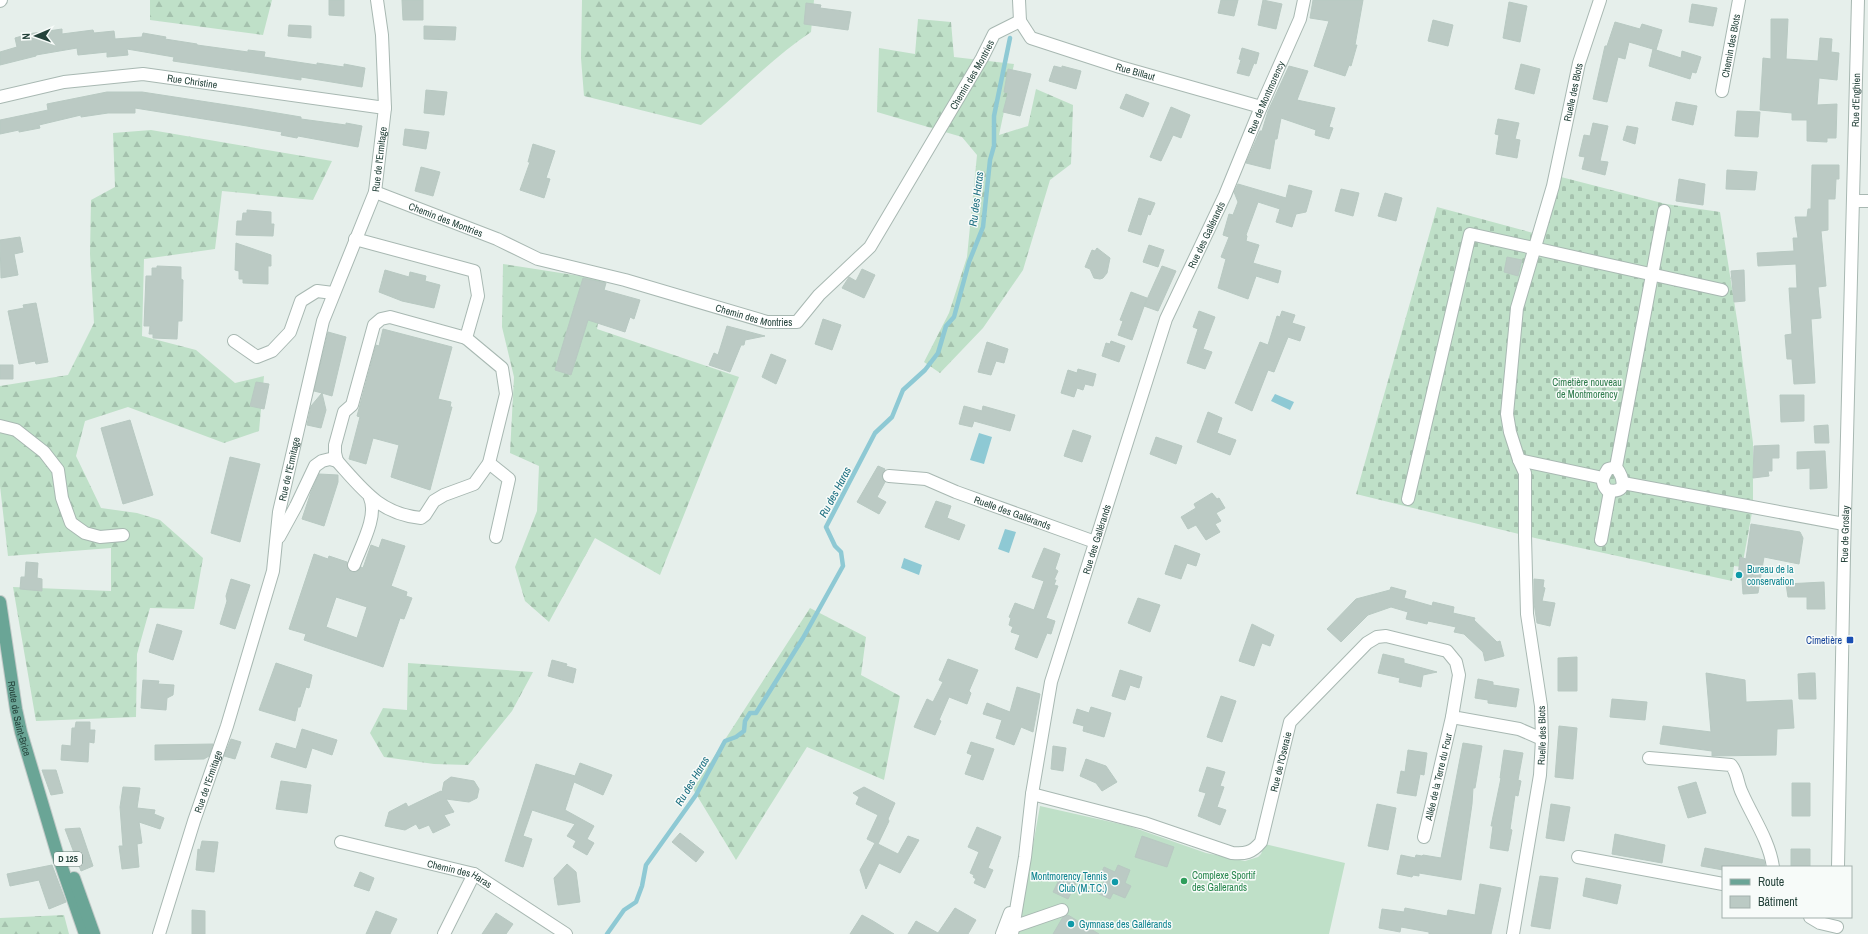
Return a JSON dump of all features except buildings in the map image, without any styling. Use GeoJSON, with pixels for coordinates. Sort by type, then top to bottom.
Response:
{"type":"FeatureCollection","features":[{"type":"Feature","properties":{"kind":"main road","name":"Route de Saint-Brice"},"geometry":{"type":"LineString","coordinates":[[0,602],[16,709],[57,853],[85,934]]}},
{"type":"Feature","properties":{"kind":"main road","name":"Route de Saint-Brice"},"geometry":{"type":"LineString","coordinates":[[37,786],[64,850],[94,934]]}},
{"type":"Feature","properties":{"kind":"street","name":"Rue de l'Ermitage"},"geometry":{"type":"LineString","coordinates":[[159,934],[194,821],[227,726],[273,571],[281,504],[323,321],[375,192],[385,108],[382,35],[377,0]]}},
{"type":"Feature","properties":{"kind":"street"},"geometry":{"type":"LineString","coordinates":[[1019,0],[1020,21]]}},
{"type":"Feature","properties":{"kind":"street","name":"Ruelle des Blots"},"geometry":{"type":"LineString","coordinates":[[1513,934],[1540,775],[1542,739],[1541,706],[1527,614],[1525,473],[1510,432],[1507,414],[1517,308],[1553,186],[1579,63],[1600,0]]}},
{"type":"Feature","properties":{"kind":"street","name":"Chemin des Blots"},"geometry":{"type":"LineString","coordinates":[[1722,91],[1739,0]]}},
{"type":"Feature","properties":{"kind":"street","name":"Rue d'Enghien"},"geometry":{"type":"LineString","coordinates":[[1853,201],[1858,0]]}},
{"type":"Feature","properties":{"kind":"street","name":"Rue de Montmorency"},"geometry":{"type":"LineString","coordinates":[[1225,195],[1260,106],[1300,19],[1301,1]]}},
{"type":"Feature","properties":{"kind":"street","name":"Rue Billaut"},"geometry":{"type":"LineString","coordinates":[[1020,21],[1031,38],[1120,68],[1260,106]]}},
{"type":"Feature","properties":{"kind":"street","name":"Chemin des Montries"},"geometry":{"type":"LineString","coordinates":[[375,192],[497,239],[538,259],[625,280],[767,322],[797,322],[819,294],[870,247],[982,58],[994,34],[1020,21]]}},
{"type":"Feature","properties":{"kind":"street","name":"Rue Christine"},"geometry":{"type":"LineString","coordinates":[[0,97],[64,82],[142,74],[385,108]]}},
{"type":"Feature","properties":{"kind":"street","name":"Rue des Gallérands"},"geometry":{"type":"LineString","coordinates":[[1013,930],[1025,857],[1032,794],[1051,682],[1166,320],[1225,195]]}},
{"type":"Feature","properties":{"kind":"street"},"geometry":{"type":"LineString","coordinates":[[1853,201],[1868,201]]}},
{"type":"Feature","properties":{"kind":"street","name":"Rue de Groslay"},"geometry":{"type":"LineString","coordinates":[[1838,866],[1844,524],[1853,201]]}},
{"type":"Feature","properties":{"kind":"street"},"geometry":{"type":"LineString","coordinates":[[1616,468],[1608,469],[1602,478],[1603,485],[1610,491],[1620,488],[1623,483],[1623,477],[1616,468],[1664,211]]}},
{"type":"Feature","properties":{"kind":"street"},"geometry":{"type":"LineString","coordinates":[[1408,499],[1470,234],[1534,250],[1722,290]]}},
{"type":"Feature","properties":{"kind":"street"},"geometry":{"type":"LineString","coordinates":[[355,239],[474,271],[478,296],[466,338]]}},
{"type":"Feature","properties":{"kind":"street"},"geometry":{"type":"LineString","coordinates":[[234,341],[257,358],[272,352],[290,332],[301,301],[317,291],[333,293]]}},
{"type":"Feature","properties":{"kind":"street"},"geometry":{"type":"LineString","coordinates":[[390,317],[466,338],[502,368],[506,394],[489,463],[474,484],[444,495],[434,501],[425,515],[421,518],[407,516],[388,509],[370,498],[337,461],[335,445],[344,412],[352,405],[374,325],[378,321],[390,317]]}},
{"type":"Feature","properties":{"kind":"street"},"geometry":{"type":"LineString","coordinates":[[0,426],[16,430],[44,452],[58,470],[62,498],[71,523],[85,533],[100,537],[123,535]]}},
{"type":"Feature","properties":{"kind":"street"},"geometry":{"type":"LineString","coordinates":[[276,541],[296,506],[315,466],[326,460],[337,461]]}},
{"type":"Feature","properties":{"kind":"street"},"geometry":{"type":"LineString","coordinates":[[1519,460],[1602,478]]}},
{"type":"Feature","properties":{"kind":"street"},"geometry":{"type":"LineString","coordinates":[[489,463],[508,479],[496,537]]}},
{"type":"Feature","properties":{"kind":"street","name":"Ruelle des Gallérands"},"geometry":{"type":"LineString","coordinates":[[889,476],[930,481],[956,492],[1095,542]]}},
{"type":"Feature","properties":{"kind":"street"},"geometry":{"type":"LineString","coordinates":[[1623,483],[1844,524]]}},
{"type":"Feature","properties":{"kind":"street"},"geometry":{"type":"LineString","coordinates":[[1601,540],[1610,491]]}},
{"type":"Feature","properties":{"kind":"street"},"geometry":{"type":"LineString","coordinates":[[354,564],[372,516],[372,503],[370,498]]}},
{"type":"Feature","properties":{"kind":"street","name":"Rue de l'Oseraie"},"geometry":{"type":"LineString","coordinates":[[1032,794],[1144,823],[1232,853],[1244,854],[1253,851],[1261,842],[1290,722],[1367,643],[1377,637],[1386,636],[1447,651],[1456,662],[1459,675],[1452,717]]}},
{"type":"Feature","properties":{"kind":"street"},"geometry":{"type":"LineString","coordinates":[[1452,717],[1519,729],[1542,739]]}},
{"type":"Feature","properties":{"kind":"street","name":"Allée de la Terre du Four"},"geometry":{"type":"LineString","coordinates":[[1424,837],[1452,717]]}},
{"type":"Feature","properties":{"kind":"street"},"geometry":{"type":"LineString","coordinates":[[1649,758],[1730,765],[1736,771],[1741,791],[1771,852],[1773,866]]}},
{"type":"Feature","properties":{"kind":"street","name":"Chemin des Haras"},"geometry":{"type":"LineString","coordinates":[[341,842],[474,874],[566,934]]}},
{"type":"Feature","properties":{"kind":"street"},"geometry":{"type":"LineString","coordinates":[[1578,858],[1722,884]]}},
{"type":"Feature","properties":{"kind":"street"},"geometry":{"type":"LineString","coordinates":[[444,934],[474,874]]}},
{"type":"Feature","properties":{"kind":"street","name":"Rue des Gallérands"},"geometry":{"type":"LineString","coordinates":[[1002,934],[1018,897]]}},
{"type":"Feature","properties":{"kind":"street"},"geometry":{"type":"LineString","coordinates":[[1013,930],[1062,910]]}},
{"type":"Feature","properties":{"kind":"street"},"geometry":{"type":"LineString","coordinates":[[1812,918],[1820,923],[1838,926]]}},
{"type":"Feature","properties":{"kind":"green space"},"geometry":{"type":"Polygon","coordinates":[[[150,0],[272,0],[263,35],[150,20],[150,0]]]}},
{"type":"Feature","properties":{"kind":"green space"},"geometry":{"type":"Polygon","coordinates":[[[582,0],[814,0],[811,32],[768,65],[701,125],[584,96],[581,58],[582,0]]]}},
{"type":"Feature","properties":{"kind":"green space"},"geometry":{"type":"Polygon","coordinates":[[[918,19],[951,22],[954,57],[1014,64],[999,135],[1028,126],[1036,89],[1073,105],[1071,164],[1050,180],[1023,270],[983,328],[940,373],[924,362],[949,313],[967,257],[977,155],[962,137],[877,112],[879,48],[915,54],[918,19]]]}},
{"type":"Feature","properties":{"kind":"green space"},"geometry":{"type":"Polygon","coordinates":[[[151,130],[332,161],[313,200],[222,191],[215,249],[144,259],[142,336],[196,350],[235,383],[264,376],[259,431],[224,443],[128,407],[85,421],[76,456],[101,508],[137,513],[160,520],[203,558],[194,609],[150,608],[137,654],[136,717],[36,721],[13,587],[111,591],[111,548],[8,556],[0,486],[0,386],[68,375],[94,323],[90,254],[91,200],[115,187],[113,133],[151,130]]]}},
{"type":"Feature","properties":{"kind":"green space","name":"Cimetière nouveau de Montmorency"},"geometry":{"type":"Polygon","coordinates":[[[1561,177],[1666,204],[1720,212],[1738,326],[1753,443],[1753,507],[1742,567],[1734,566],[1732,581],[1535,538],[1356,494],[1437,207],[1544,236],[1561,177]]]}},
{"type":"Feature","properties":{"kind":"green space"},"geometry":{"type":"Polygon","coordinates":[[[503,264],[606,280],[597,329],[739,377],[660,575],[595,538],[549,622],[525,601],[515,567],[537,511],[539,466],[510,453],[514,377],[502,327],[503,264]]]}},
{"type":"Feature","properties":{"kind":"green space"},"geometry":{"type":"Polygon","coordinates":[[[810,608],[866,637],[861,675],[900,696],[884,780],[807,747],[736,860],[693,789],[810,608]]]}},
{"type":"Feature","properties":{"kind":"green space"},"geometry":{"type":"Polygon","coordinates":[[[408,663],[533,672],[512,711],[468,765],[434,764],[384,757],[370,733],[383,708],[407,710],[408,663]]]}},
{"type":"Feature","properties":{"kind":"green space","name":"Complexe Sportif des Gallerands"},"geometry":{"type":"Polygon","coordinates":[[[1040,806],[1129,826],[1206,853],[1245,861],[1258,857],[1261,854],[1265,844],[1345,863],[1329,934],[1017,934],[1040,806]]]}},
{"type":"Feature","properties":{"kind":"green space"},"geometry":{"type":"Polygon","coordinates":[[[64,915],[69,934],[0,934],[0,918],[64,915]]]}},
{"type":"Feature","properties":{"kind":"water"},"geometry":{"type":"Polygon","coordinates":[[[1275,394],[1294,402],[1290,410],[1271,401],[1275,394]]]}},
{"type":"Feature","properties":{"kind":"water"},"geometry":{"type":"Polygon","coordinates":[[[979,433],[992,437],[984,464],[970,460],[979,433]]]}},
{"type":"Feature","properties":{"kind":"water"},"geometry":{"type":"Polygon","coordinates":[[[1005,529],[1016,532],[1009,553],[998,549],[1005,529]]]}},
{"type":"Feature","properties":{"kind":"water"},"geometry":{"type":"Polygon","coordinates":[[[904,558],[922,565],[919,575],[901,568],[904,558]]]}},
{"type":"Feature","properties":{"kind":"waterway","name":"Ru des Haras"},"geometry":{"type":"LineString","coordinates":[[607,934],[624,910],[636,902],[642,886],[646,865],[696,795],[725,741],[736,737],[744,731],[745,721],[750,713],[756,713],[803,638],[843,566],[841,552],[835,546],[826,527],[875,433],[892,417],[903,390],[925,370],[938,353],[946,326],[954,317],[969,262],[983,227],[990,160],[994,146],[994,116],[1010,38]]}},
{"type":"Feature","properties":{"kind":"place","name":"Bureau de la conservation"},"geometry":{"type":"Point","coordinates":[1739,575]}},
{"type":"Feature","properties":{"kind":"place","name":"Cimetière"},"geometry":{"type":"Point","coordinates":[1850,640]}},
{"type":"Feature","properties":{"kind":"place","name":"Complexe Sportif des Gallerands"},"geometry":{"type":"Point","coordinates":[1184,881]}},
{"type":"Feature","properties":{"kind":"place","name":"Montmorency Tennis Club (M.T.C.)"},"geometry":{"type":"Point","coordinates":[1115,882]}},
{"type":"Feature","properties":{"kind":"place","name":"Gymnase des Gallérands"},"geometry":{"type":"Point","coordinates":[1071,924]}}]}
